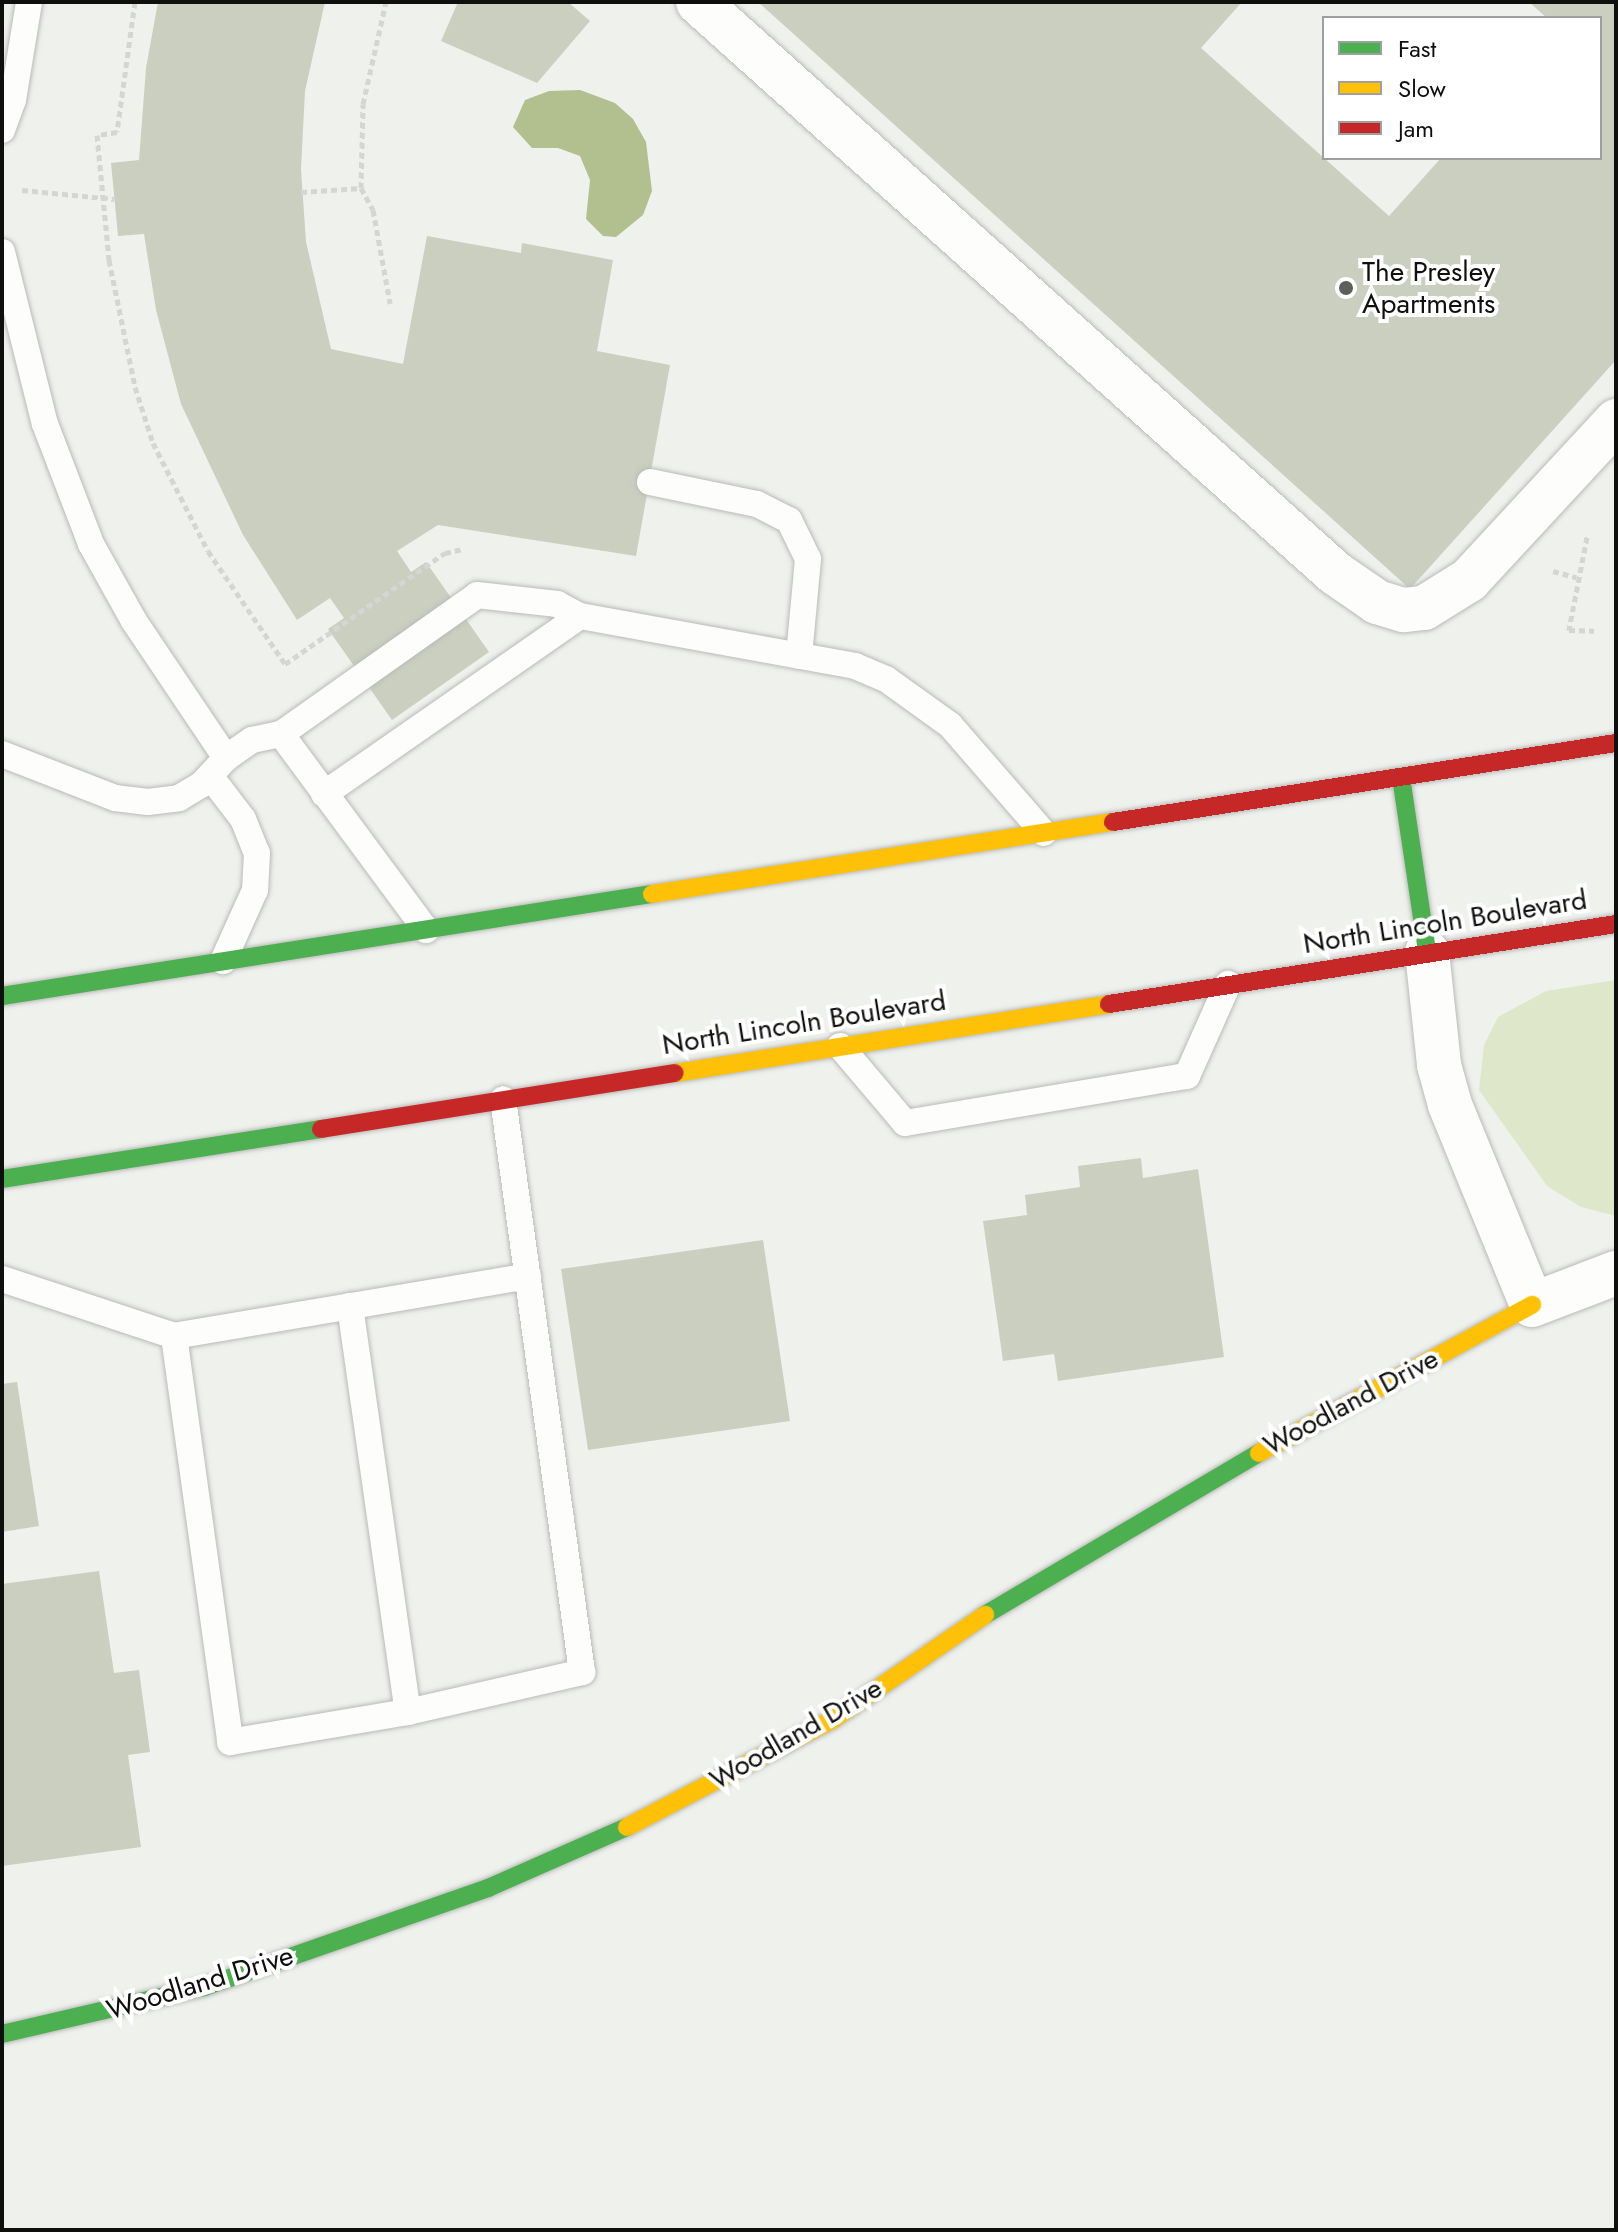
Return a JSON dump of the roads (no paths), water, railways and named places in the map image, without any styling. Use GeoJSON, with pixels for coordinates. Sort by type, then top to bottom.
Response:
{"type":"FeatureCollection","features":[{"type":"Feature","properties":{"kind":"main road"},"geometry":{"type":"LineString","coordinates":[[2,996],[1616,743]]}},
{"type":"Feature","properties":{"kind":"main road"},"geometry":{"type":"LineString","coordinates":[[1401,777],[1427,952]]}},
{"type":"Feature","properties":{"kind":"main road","name":"North Lincoln Boulevard"},"geometry":{"type":"LineString","coordinates":[[2,1179],[1616,924]]}},
{"type":"Feature","properties":{"kind":"main road","name":"Woodland Drive"},"geometry":{"type":"LineString","coordinates":[[2,2034],[45,2028],[204,1987],[488,1888],[603,1840],[832,1720],[1004,1602],[1194,1488],[1532,1305]]}},
{"type":"Feature","properties":{"kind":"street"},"geometry":{"type":"LineString","coordinates":[[698,2],[1335,573],[1377,602],[1404,610],[1424,608],[1469,580],[1616,421]]}},
{"type":"Feature","properties":{"kind":"street"},"geometry":{"type":"LineString","coordinates":[[1427,952],[1439,1065],[1450,1105],[1532,1305]]}},
{"type":"Feature","properties":{"kind":"street","name":"Woodland Drive"},"geometry":{"type":"LineString","coordinates":[[1532,1305],[1616,1273]]}},
{"type":"Feature","properties":{"kind":"lane"},"geometry":{"type":"LineString","coordinates":[[2,130],[13,100],[29,2]]}},
{"type":"Feature","properties":{"kind":"lane"},"geometry":{"type":"LineString","coordinates":[[2,252],[45,424],[91,544],[218,767],[257,853],[255,890],[223,961]]}},
{"type":"Feature","properties":{"kind":"lane"},"geometry":{"type":"LineString","coordinates":[[650,482],[757,504],[789,520],[808,559],[799,656]]}},
{"type":"Feature","properties":{"kind":"lane"},"geometry":{"type":"LineString","coordinates":[[2,754],[96,793],[134,801],[179,798],[252,740],[281,734],[477,595],[557,604],[580,616],[855,666],[918,698],[980,756],[1044,833]]}},
{"type":"Feature","properties":{"kind":"lane"},"geometry":{"type":"LineString","coordinates":[[324,794],[580,616]]}},
{"type":"Feature","properties":{"kind":"lane"},"geometry":{"type":"LineString","coordinates":[[281,734],[426,930]]}},
{"type":"Feature","properties":{"kind":"lane"},"geometry":{"type":"LineString","coordinates":[[840,1046],[905,1123],[1187,1076],[1228,984]]}},
{"type":"Feature","properties":{"kind":"lane"},"geometry":{"type":"LineString","coordinates":[[174,1336],[230,1742],[408,1712],[582,1672],[503,1099]]}},
{"type":"Feature","properties":{"kind":"lane"},"geometry":{"type":"LineString","coordinates":[[2,1279],[174,1336],[528,1276]]}},
{"type":"Feature","properties":{"kind":"lane"},"geometry":{"type":"LineString","coordinates":[[350,1306],[408,1712]]}},
{"type":"Feature","properties":{"kind":"place","name":"The Presley Apartments"},"geometry":{"type":"Point","coordinates":[1346,288]}}]}
